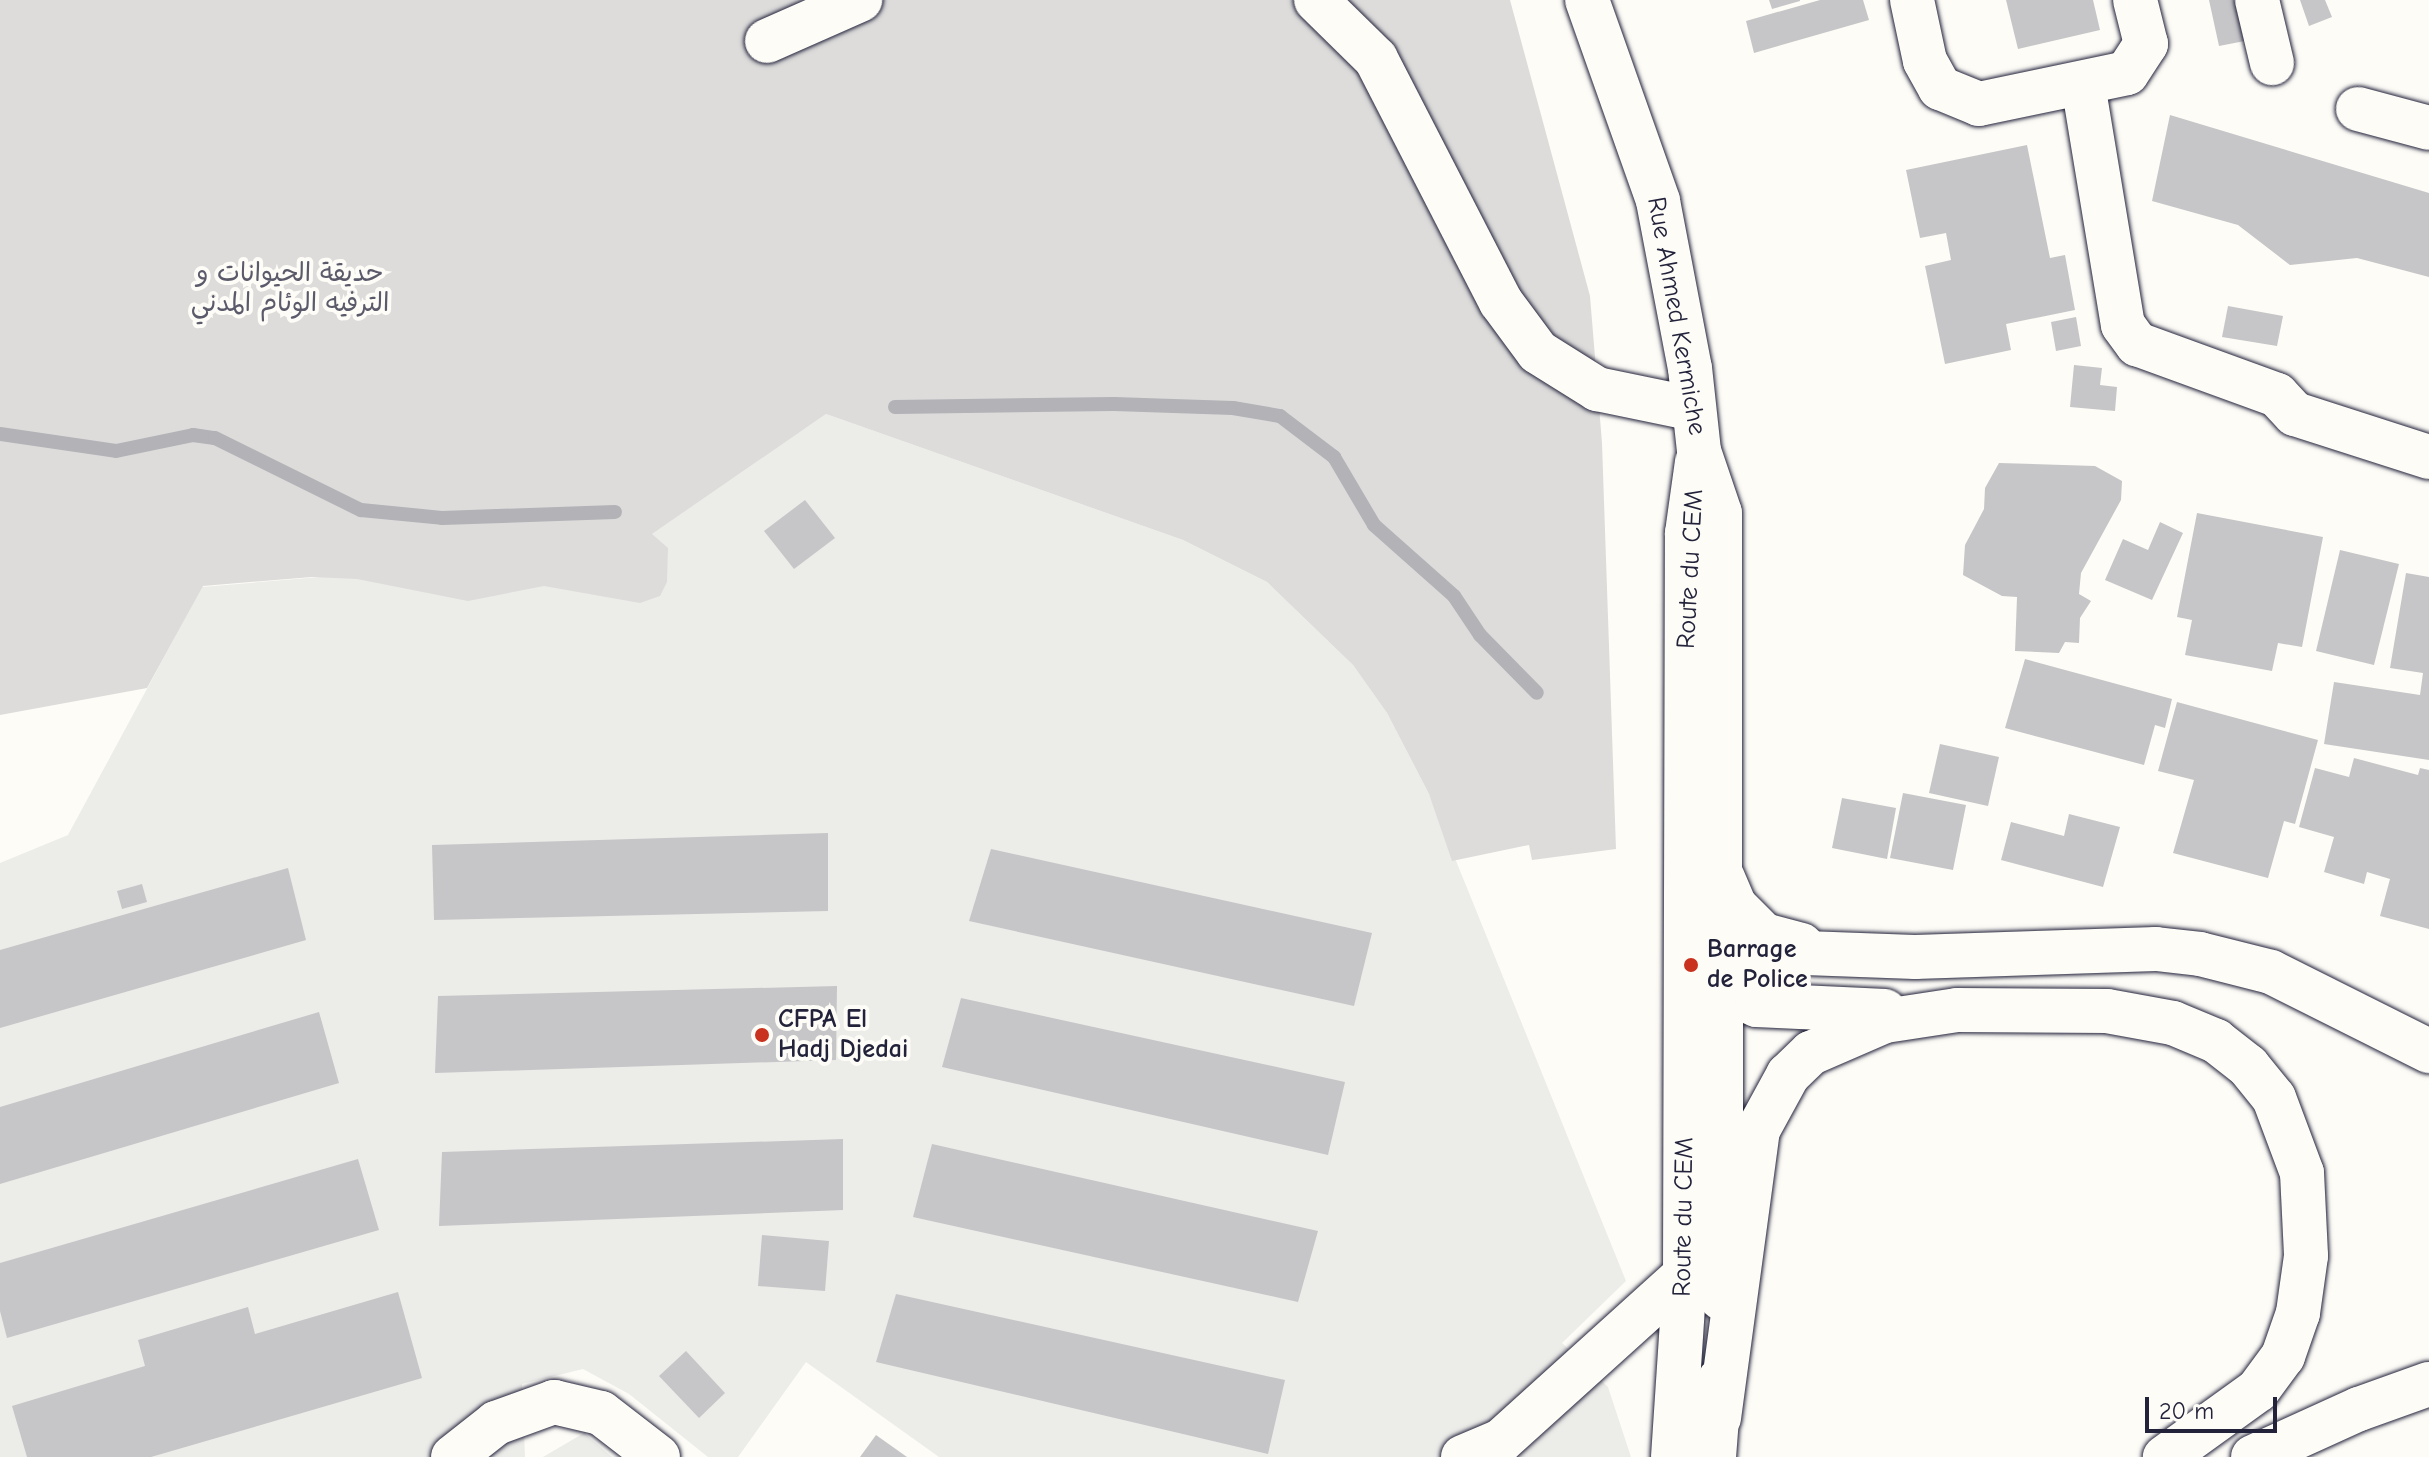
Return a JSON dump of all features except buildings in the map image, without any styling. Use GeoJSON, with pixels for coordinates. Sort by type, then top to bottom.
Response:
{"type":"FeatureCollection","features":[{"type":"Feature","properties":{"kind":"main road"},"geometry":{"type":"LineString","coordinates":[[767,41],[860,0]]}},
{"type":"Feature","properties":{"kind":"main road"},"geometry":{"type":"LineString","coordinates":[[1316,0],[1376,59],[1501,302],[1538,352],[1597,389],[1694,409]]}},
{"type":"Feature","properties":{"kind":"main road","name":"Rue Ahmed Kermiche"},"geometry":{"type":"LineString","coordinates":[[1587,0],[1658,201],[1699,451]]}},
{"type":"Feature","properties":{"kind":"main road"},"geometry":{"type":"LineString","coordinates":[[1912,0],[1925,61],[1940,88],[1979,104],[2127,73],[2140,60],[2146,44],[2135,0]]}},
{"type":"Feature","properties":{"kind":"main road"},"geometry":{"type":"LineString","coordinates":[[2257,0],[2272,63]]}},
{"type":"Feature","properties":{"kind":"main road"},"geometry":{"type":"LineString","coordinates":[[2083,84],[2123,325],[2137,344],[2277,395],[2295,414],[2429,457]]}},
{"type":"Feature","properties":{"kind":"main road"},"geometry":{"type":"LineString","coordinates":[[2358,109],[2429,128]]}},
{"type":"Feature","properties":{"kind":"main road","name":"Route du CEM"},"geometry":{"type":"LineString","coordinates":[[1673,1457],[1711,971],[1723,878],[1720,513],[1699,451]]}},
{"type":"Feature","properties":{"kind":"main road","name":"Route du CEM"},"geometry":{"type":"LineString","coordinates":[[1699,451],[1687,533],[1711,971],[1716,1437]]}},
{"type":"Feature","properties":{"kind":"main road"},"geometry":{"type":"LineString","coordinates":[[1723,878],[1735,906],[1764,935],[1807,946],[1915,957]]}},
{"type":"Feature","properties":{"kind":"main road"},"geometry":{"type":"LineString","coordinates":[[1711,971],[1915,957],[2156,949],[2200,954],[2271,972],[2429,1051]]}},
{"type":"Feature","properties":{"kind":"main road"},"geometry":{"type":"LineString","coordinates":[[1711,971],[1757,1005],[1797,1009],[2107,1011],[2173,1023],[2216,1041],[2248,1066],[2274,1098],[2291,1133],[2302,1173],[2306,1256],[2298,1313],[2283,1356],[2258,1390],[2165,1457]]}},
{"type":"Feature","properties":{"kind":"main road"},"geometry":{"type":"LineString","coordinates":[[1716,1437],[1749,1173],[1770,1099],[1811,1053],[1847,1034],[1885,1021],[1957,1010]]}},
{"type":"Feature","properties":{"kind":"main road"},"geometry":{"type":"LineString","coordinates":[[1463,1457],[1501,1441],[1685,1275]]}},
{"type":"Feature","properties":{"kind":"main road"},"geometry":{"type":"LineString","coordinates":[[2253,1457],[2346,1414],[2429,1384]]}},
{"type":"Feature","properties":{"kind":"main road"},"geometry":{"type":"LineString","coordinates":[[453,1457],[496,1423],[554,1402],[601,1413],[658,1457]]}},
{"type":"Feature","properties":{"kind":"shaded area","name":"CFPA El Hadj Djedai"},"geometry":{"type":"Polygon","coordinates":[[[826,414],[1183,540],[1267,582],[1353,665],[1387,713],[1429,794],[1626,1281],[1562,1343],[1608,1387],[1631,1457],[939,1457],[806,1362],[738,1457],[708,1457],[629,1394],[583,1369],[522,1384],[525,1457],[0,1457],[0,863],[68,835],[202,587],[627,551],[826,414]]]}},
{"type":"Feature","properties":{"kind":"shaded area"},"geometry":{"type":"Polygon","coordinates":[[[584,1433],[612,1457],[543,1457],[584,1433]]]}},
{"type":"Feature","properties":{"kind":"green space","name":"حديقة الحيوانات و الترفيه الوئام المدني"},"geometry":{"type":"Polygon","coordinates":[[[0,0],[1510,0],[1590,296],[1602,443],[1616,849],[1532,860],[1529,845],[1452,861],[1429,794],[1387,713],[1353,665],[1267,582],[1183,540],[826,414],[652,534],[668,548],[667,582],[660,596],[640,603],[544,586],[468,601],[357,579],[312,577],[203,586],[147,688],[0,715],[0,0]]]}},
{"type":"Feature","properties":{"kind":"waterway"},"geometry":{"type":"LineString","coordinates":[[895,407],[1114,404],[1233,408],[1280,416],[1334,457],[1374,525],[1454,596],[1480,635],[1537,693]]}},
{"type":"Feature","properties":{"kind":"waterway"},"geometry":{"type":"LineString","coordinates":[[0,434],[116,451],[193,435],[215,438],[361,510],[442,518],[615,512]]}},
{"type":"Feature","properties":{"kind":"place","name":"Barrage de Police"},"geometry":{"type":"Point","coordinates":[1691,965]}},
{"type":"Feature","properties":{"kind":"place","name":"CFPA El Hadj Djedai"},"geometry":{"type":"Point","coordinates":[762,1035]}}]}
